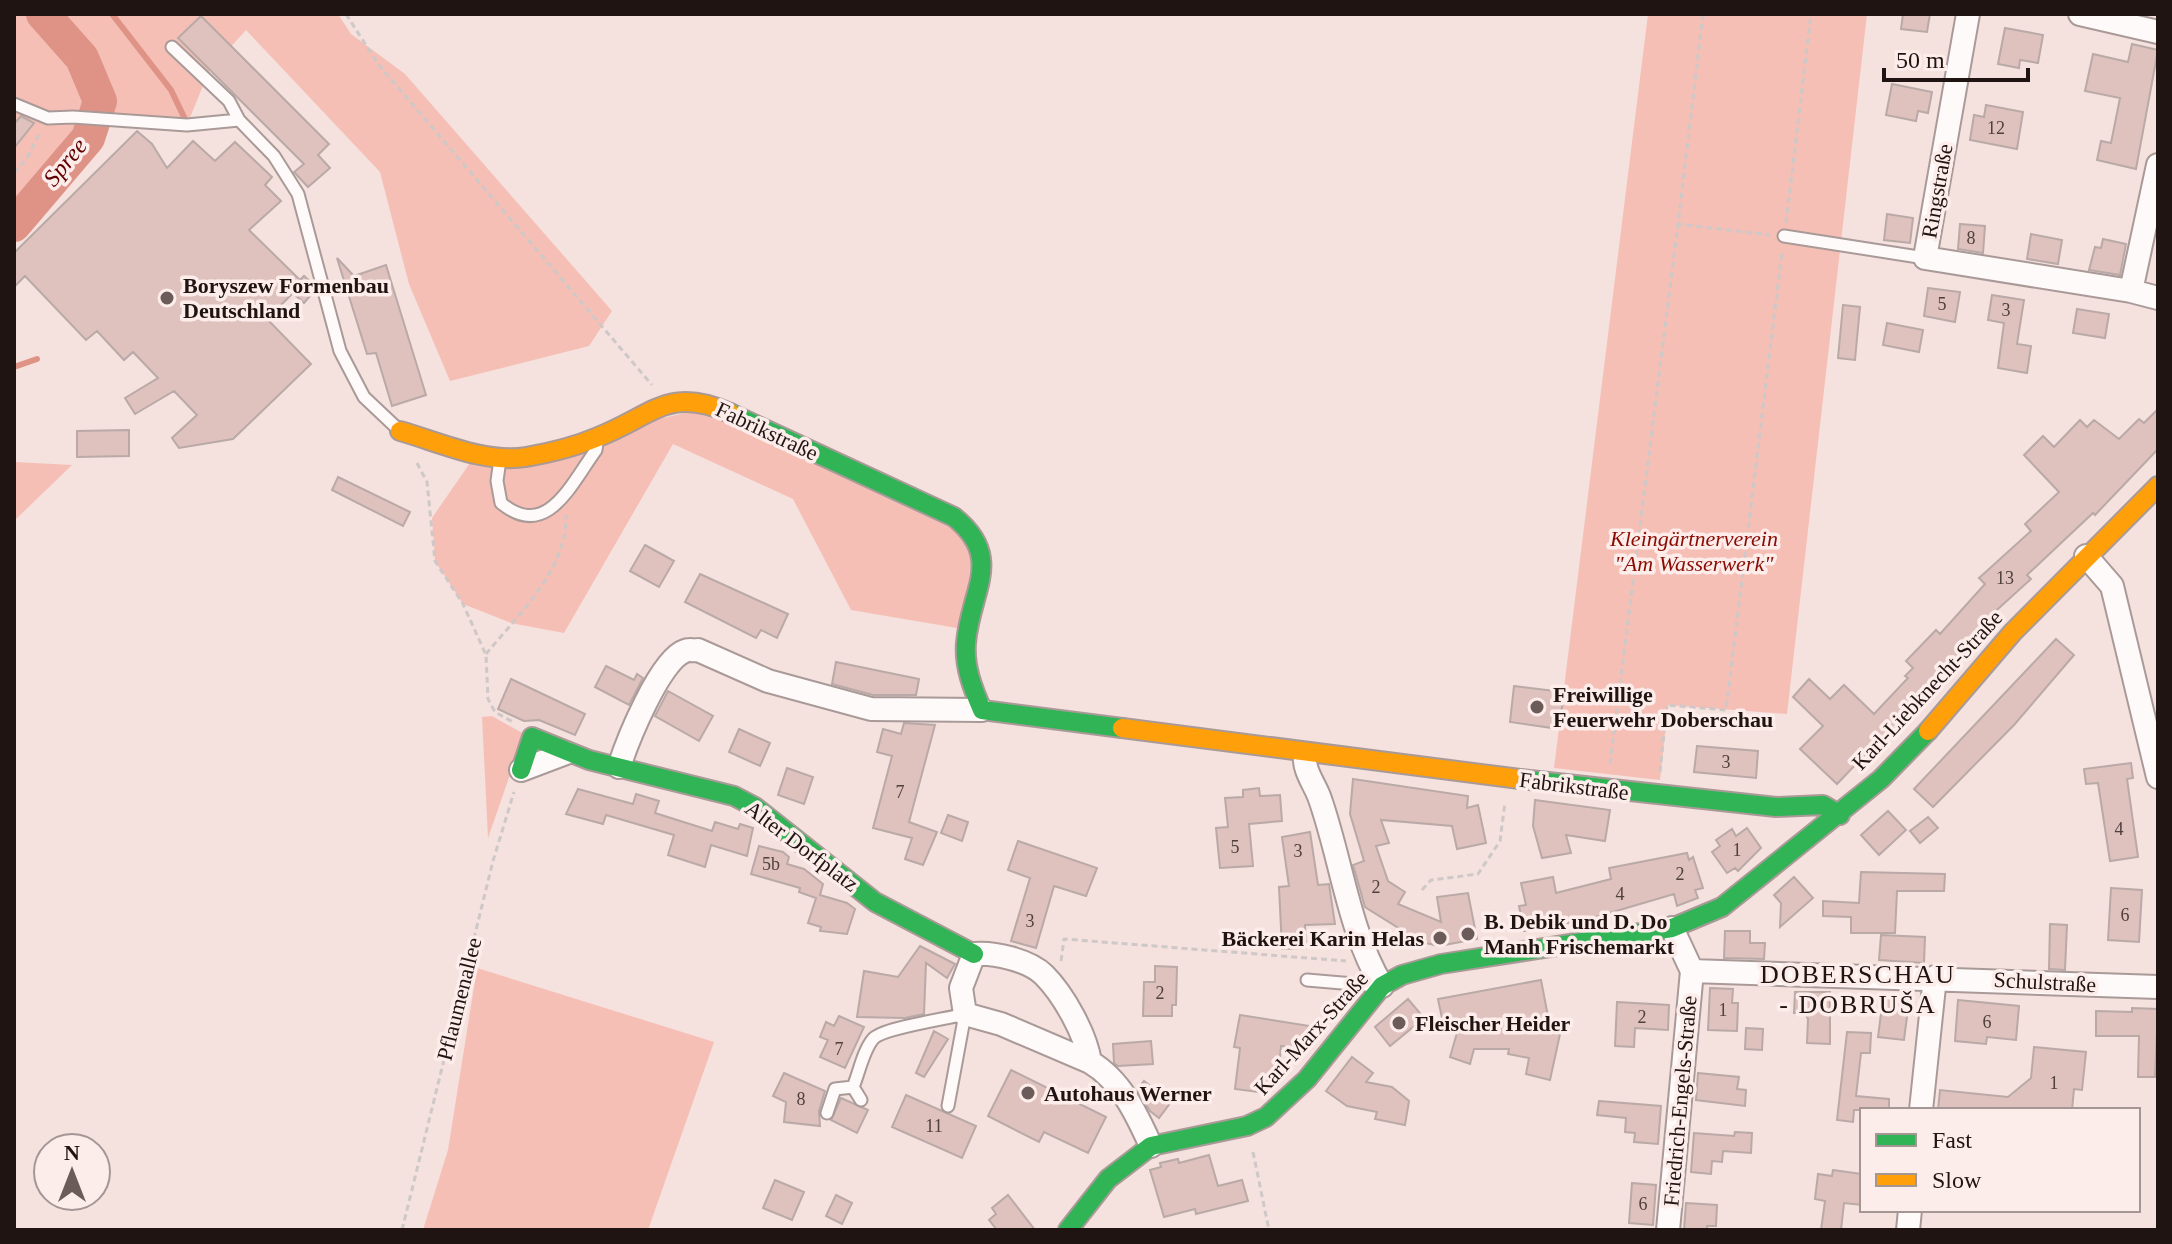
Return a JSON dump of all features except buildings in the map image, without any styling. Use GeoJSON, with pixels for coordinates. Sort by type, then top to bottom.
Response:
{"type":"FeatureCollection","features":[{"type":"Feature","properties":{"kind":"street","name":"Ringstraße"},"geometry":{"type":"LineString","coordinates":[[1968,14],[1925,258],[2158,298]]}},
{"type":"Feature","properties":{"kind":"street"},"geometry":{"type":"LineString","coordinates":[[2080,14],[2158,32]]}},
{"type":"Feature","properties":{"kind":"street"},"geometry":{"type":"LineString","coordinates":[[2131,291],[2158,165]]}},
{"type":"Feature","properties":{"kind":"street","name":"Fabrikstraße"},"geometry":{"type":"LineString","coordinates":[[400,431],[500,459],[526,457],[597,438],[667,403],[703,401],[970,527],[981,542],[984,563],[966,640],[967,675],[982,710]]}},
{"type":"Feature","properties":{"kind":"street","name":"Karl-Liebknecht-Straße"},"geometry":{"type":"LineString","coordinates":[[1672,928],[1722,907],[1840,815],[1920,740],[2013,632],[2158,486]]}},
{"type":"Feature","properties":{"kind":"street"},"geometry":{"type":"LineString","coordinates":[[2086,556],[2112,586],[2153,733],[2158,777]]}},
{"type":"Feature","properties":{"kind":"street","name":"Fabrikstraße"},"geometry":{"type":"LineString","coordinates":[[619,767],[628,741],[668,664],[684,651],[698,650],[800,692],[871,709],[982,710],[1305,754],[1657,796],[1776,807],[1823,805],[1840,815]]}},
{"type":"Feature","properties":{"kind":"street"},"geometry":{"type":"LineString","coordinates":[[521,770],[532,737],[566,753],[619,767]]}},
{"type":"Feature","properties":{"kind":"street"},"geometry":{"type":"LineString","coordinates":[[521,770],[566,753]]}},
{"type":"Feature","properties":{"kind":"street"},"geometry":{"type":"LineString","coordinates":[[1305,754],[1304,764],[1320,798],[1352,915],[1368,962],[1382,986]]}},
{"type":"Feature","properties":{"kind":"street","name":"Alter Dorfplatz"},"geometry":{"type":"LineString","coordinates":[[619,767],[734,796],[755,807],[875,902],[974,954],[987,953],[1043,974]]}},
{"type":"Feature","properties":{"kind":"street","name":"Karl-Marx-Straße"},"geometry":{"type":"LineString","coordinates":[[1068,1230],[1108,1179],[1151,1146],[1247,1126],[1266,1117],[1307,1079],[1382,986],[1402,975],[1441,964],[1672,928]]}},
{"type":"Feature","properties":{"kind":"street","name":"Friedrich-Engels-Straße"},"geometry":{"type":"LineString","coordinates":[[1668,1230],[1692,971],[1672,928]]}},
{"type":"Feature","properties":{"kind":"street"},"geometry":{"type":"LineString","coordinates":[[974,954],[961,988],[965,1014],[1001,1024],[1107,1072],[1137,1115],[1151,1146]]}},
{"type":"Feature","properties":{"kind":"street","name":"Schulstraße"},"geometry":{"type":"LineString","coordinates":[[1692,971],[2158,987]]}},
{"type":"Feature","properties":{"kind":"street"},"geometry":{"type":"LineString","coordinates":[[1043,974],[1086,1038],[1090,1062]]}},
{"type":"Feature","properties":{"kind":"street"},"geometry":{"type":"LineString","coordinates":[[1921,1108],[1935,977]]}},
{"type":"Feature","properties":{"kind":"lane","name":"Fabrikstraße"},"geometry":{"type":"LineString","coordinates":[[172,47],[229,101],[239,120],[274,156],[298,194],[340,351],[364,397],[400,431]]}},
{"type":"Feature","properties":{"kind":"lane"},"geometry":{"type":"LineString","coordinates":[[14,104],[48,118],[187,125],[239,120]]}},
{"type":"Feature","properties":{"kind":"lane"},"geometry":{"type":"LineString","coordinates":[[1784,236],[1925,258]]}},
{"type":"Feature","properties":{"kind":"lane"},"geometry":{"type":"LineString","coordinates":[[500,459],[497,481],[501,503],[513,513],[528,518],[548,513],[596,450],[597,438]]}},
{"type":"Feature","properties":{"kind":"lane"},"geometry":{"type":"LineString","coordinates":[[1307,980],[1382,986]]}},
{"type":"Feature","properties":{"kind":"lane"},"geometry":{"type":"LineString","coordinates":[[853,1087],[873,1038],[890,1029],[929,1024],[965,1014],[948,1106]]}},
{"type":"Feature","properties":{"kind":"lane"},"geometry":{"type":"LineString","coordinates":[[853,1087],[861,1100]]}},
{"type":"Feature","properties":{"kind":"lane"},"geometry":{"type":"LineString","coordinates":[[827,1113],[835,1089],[853,1087]]}},
{"type":"Feature","properties":{"kind":"path"},"geometry":{"type":"LineString","coordinates":[[346,14],[378,64],[667,403]]}},
{"type":"Feature","properties":{"kind":"path"},"geometry":{"type":"LineString","coordinates":[[1607,790],[1703,14]]}},
{"type":"Feature","properties":{"kind":"path"},"geometry":{"type":"LineString","coordinates":[[1657,796],[1667,705],[1726,710],[1811,14]]}},
{"type":"Feature","properties":{"kind":"path"},"geometry":{"type":"LineString","coordinates":[[14,173],[27,158],[48,118]]}},
{"type":"Feature","properties":{"kind":"path"},"geometry":{"type":"LineString","coordinates":[[1678,224],[1784,236]]}},
{"type":"Feature","properties":{"kind":"path"},"geometry":{"type":"LineString","coordinates":[[400,431],[427,482],[435,561],[463,604],[486,655],[488,699],[495,712],[532,737]]}},
{"type":"Feature","properties":{"kind":"path"},"geometry":{"type":"LineString","coordinates":[[486,655],[544,584],[567,529],[565,491]]}},
{"type":"Feature","properties":{"kind":"path","name":"Pflaumenallee"},"geometry":{"type":"LineString","coordinates":[[402,1230],[493,861],[521,770]]}},
{"type":"Feature","properties":{"kind":"path"},"geometry":{"type":"LineString","coordinates":[[1422,890],[1431,880],[1478,874],[1500,841],[1508,779]]}},
{"type":"Feature","properties":{"kind":"path"},"geometry":{"type":"LineString","coordinates":[[1352,915],[1441,964]]}},
{"type":"Feature","properties":{"kind":"path"},"geometry":{"type":"LineString","coordinates":[[1043,974],[1060,966],[1064,939],[1368,962]]}},
{"type":"Feature","properties":{"kind":"path"},"geometry":{"type":"LineString","coordinates":[[1247,1126],[1269,1230]]}},
{"type":"Feature","properties":{"kind":"green space"},"geometry":{"type":"Polygon","coordinates":[[[14,14],[338,14],[351,34],[405,74],[612,311],[589,346],[450,381],[409,284],[380,172],[246,30],[209,71],[187,125],[120,120],[88,138],[14,225],[14,14]]]}},
{"type":"Feature","properties":{"kind":"green space","name":"Kleingärtnerverein \"Am Wasserwerk\""},"geometry":{"type":"Polygon","coordinates":[[[1648,14],[1867,14],[1787,714],[1668,705],[1660,780],[1554,768],[1648,14]]]}},
{"type":"Feature","properties":{"kind":"green space"},"geometry":{"type":"Polygon","coordinates":[[[699,410],[960,532],[972,551],[963,629],[851,610],[793,499],[673,444],[564,633],[511,623],[463,604],[435,561],[432,518],[472,460],[699,410]]]}},
{"type":"Feature","properties":{"kind":"green space"},"geometry":{"type":"Polygon","coordinates":[[[14,462],[72,465],[14,521],[14,462]]]}},
{"type":"Feature","properties":{"kind":"green space"},"geometry":{"type":"Polygon","coordinates":[[[492,716],[524,734],[488,838],[482,717],[492,716]]]}},
{"type":"Feature","properties":{"kind":"green space"},"geometry":{"type":"Polygon","coordinates":[[[477,968],[714,1042],[648,1230],[423,1230],[448,1150],[477,968]]]}},
{"type":"Feature","properties":{"kind":"waterway","name":"Spree"},"geometry":{"type":"LineString","coordinates":[[14,225],[88,138],[100,101],[82,58],[43,14]]}},
{"type":"Feature","properties":{"kind":"waterway"},"geometry":{"type":"LineString","coordinates":[[112,14],[171,90],[184,117]]}},
{"type":"Feature","properties":{"kind":"waterway"},"geometry":{"type":"LineString","coordinates":[[14,367],[37,359]]}},
{"type":"Feature","properties":{"kind":"traffic: fast"},"geometry":{"type":"LineString","coordinates":[[730,413],[954,517],[969,532],[978,547],[981,576],[969,624],[966,661],[982,710],[1122,728]]}},
{"type":"Feature","properties":{"kind":"traffic: fast"},"geometry":{"type":"LineString","coordinates":[[1068,1230],[1108,1179],[1151,1146],[1247,1126],[1266,1117],[1307,1079],[1382,986],[1402,975],[1441,964],[1672,928],[1722,907],[1881,779],[1928,731]]}},
{"type":"Feature","properties":{"kind":"traffic: fast"},"geometry":{"type":"LineString","coordinates":[[521,770],[532,737],[589,760],[734,796],[755,807],[875,902],[974,954]]}},
{"type":"Feature","properties":{"kind":"traffic: fast"},"geometry":{"type":"LineString","coordinates":[[1520,779],[1776,807],[1823,805],[1840,815]]}},
{"type":"Feature","properties":{"kind":"traffic: slow"},"geometry":{"type":"LineString","coordinates":[[400,431],[479,455],[511,458],[581,443],[676,403],[709,405],[730,413]]}},
{"type":"Feature","properties":{"kind":"traffic: slow"},"geometry":{"type":"LineString","coordinates":[[1928,731],[2013,632],[2158,486]]}},
{"type":"Feature","properties":{"kind":"traffic: slow"},"geometry":{"type":"LineString","coordinates":[[1122,728],[1520,779]]}},
{"type":"Feature","properties":{"kind":"place","name":"Boryszew Formenbau Deutschland"},"geometry":{"type":"Point","coordinates":[167,298]}},
{"type":"Feature","properties":{"kind":"place","name":"Freiwillige Feuerwehr Doberschau"},"geometry":{"type":"Point","coordinates":[1537,707]}},
{"type":"Feature","properties":{"kind":"place","name":"B. Debik und D. Do Manh Frischemarkt"},"geometry":{"type":"Point","coordinates":[1468,934]}},
{"type":"Feature","properties":{"kind":"place","name":"Bäckerei Karin Helas"},"geometry":{"type":"Point","coordinates":[1440,938]}},
{"type":"Feature","properties":{"kind":"place","name":"Fleischer Heider"},"geometry":{"type":"Point","coordinates":[1399,1023]}},
{"type":"Feature","properties":{"kind":"place","name":"Autohaus Werner"},"geometry":{"type":"Point","coordinates":[1028,1093]}},
{"type":"Feature","properties":{"kind":"district","name":"DOBERSCHAU - DOBRUŠA"},"geometry":{"type":"Point","coordinates":[1858,989]}}]}
